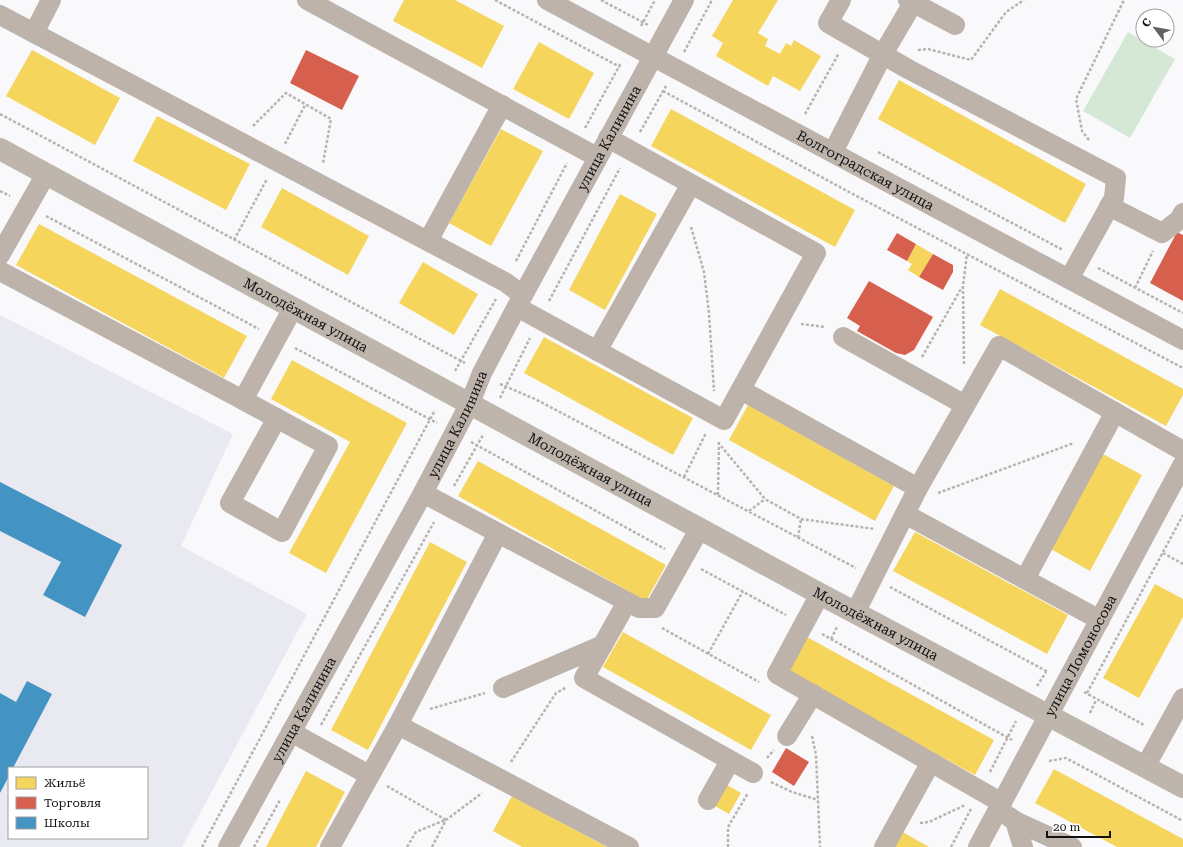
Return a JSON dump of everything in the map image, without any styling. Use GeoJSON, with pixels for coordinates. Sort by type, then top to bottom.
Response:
{"type":"FeatureCollection","features":[{"type":"Feature","properties":{"kind":"main road","name":"Молодёжная улица"},"geometry":{"type":"LineString","coordinates":[[0,149],[855,613],[1183,787]]}},
{"type":"Feature","properties":{"kind":"street"},"geometry":{"type":"LineString","coordinates":[[34,33],[51,0]]}},
{"type":"Feature","properties":{"kind":"street"},"geometry":{"type":"LineString","coordinates":[[307,0],[597,157]]}},
{"type":"Feature","properties":{"kind":"street","name":"Волгоградская улица"},"geometry":{"type":"LineString","coordinates":[[547,0],[1183,340]]}},
{"type":"Feature","properties":{"kind":"street","name":"улица Калинина"},"geometry":{"type":"LineString","coordinates":[[228,847],[423,493],[455,433],[470,403],[482,373],[520,301],[597,157],[654,57],[684,0]]}},
{"type":"Feature","properties":{"kind":"street"},"geometry":{"type":"LineString","coordinates":[[841,0],[828,23],[915,73],[1116,178],[1114,198],[1069,279]]}},
{"type":"Feature","properties":{"kind":"street"},"geometry":{"type":"LineString","coordinates":[[833,152],[910,1],[956,25]]}},
{"type":"Feature","properties":{"kind":"street"},"geometry":{"type":"LineString","coordinates":[[0,15],[505,282],[520,301],[597,351],[724,420],[816,253],[687,192],[629,150],[608,138]]}},
{"type":"Feature","properties":{"kind":"street"},"geometry":{"type":"LineString","coordinates":[[428,241],[502,105]]}},
{"type":"Feature","properties":{"kind":"street"},"geometry":{"type":"LineString","coordinates":[[0,255],[46,174]]}},
{"type":"Feature","properties":{"kind":"street"},"geometry":{"type":"LineString","coordinates":[[597,351],[687,192]]}},
{"type":"Feature","properties":{"kind":"street"},"geometry":{"type":"LineString","coordinates":[[1109,206],[1162,233],[1179,220],[1183,213]]}},
{"type":"Feature","properties":{"kind":"street"},"geometry":{"type":"LineString","coordinates":[[0,271],[277,418],[328,446],[282,532],[230,503],[277,418]]}},
{"type":"Feature","properties":{"kind":"street"},"geometry":{"type":"LineString","coordinates":[[243,400],[293,308]]}},
{"type":"Feature","properties":{"kind":"street"},"geometry":{"type":"LineString","coordinates":[[843,337],[965,404]]}},
{"type":"Feature","properties":{"kind":"street"},"geometry":{"type":"LineString","coordinates":[[855,613],[911,502],[999,346],[1183,451]]}},
{"type":"Feature","properties":{"kind":"street"},"geometry":{"type":"LineString","coordinates":[[741,390],[1025,579],[1100,620]]}},
{"type":"Feature","properties":{"kind":"street"},"geometry":{"type":"LineString","coordinates":[[1025,579],[1115,412]]}},
{"type":"Feature","properties":{"kind":"street","name":"улица Ломоносова"},"geometry":{"type":"LineString","coordinates":[[978,847],[1050,716],[1183,464]]}},
{"type":"Feature","properties":{"kind":"street"},"geometry":{"type":"LineString","coordinates":[[423,493],[639,608],[655,608],[700,528]]}},
{"type":"Feature","properties":{"kind":"street"},"geometry":{"type":"LineString","coordinates":[[330,847],[399,721],[498,533]]}},
{"type":"Feature","properties":{"kind":"street"},"geometry":{"type":"LineString","coordinates":[[820,594],[778,674],[809,700],[931,762],[1000,807],[1015,821],[1072,847]]}},
{"type":"Feature","properties":{"kind":"street"},"geometry":{"type":"LineString","coordinates":[[627,602],[584,678],[752,773]]}},
{"type":"Feature","properties":{"kind":"street"},"geometry":{"type":"LineString","coordinates":[[503,688],[603,645]]}},
{"type":"Feature","properties":{"kind":"street"},"geometry":{"type":"LineString","coordinates":[[1145,767],[1183,698]]}},
{"type":"Feature","properties":{"kind":"street"},"geometry":{"type":"LineString","coordinates":[[787,736],[809,700]]}},
{"type":"Feature","properties":{"kind":"street"},"geometry":{"type":"LineString","coordinates":[[399,721],[629,847]]}},
{"type":"Feature","properties":{"kind":"street"},"geometry":{"type":"LineString","coordinates":[[291,732],[369,775]]}},
{"type":"Feature","properties":{"kind":"street"},"geometry":{"type":"LineString","coordinates":[[708,800],[730,761]]}},
{"type":"Feature","properties":{"kind":"street"},"geometry":{"type":"LineString","coordinates":[[884,847],[931,762]]}},
{"type":"Feature","properties":{"kind":"street"},"geometry":{"type":"LineString","coordinates":[[1015,821],[1023,847]]}},
{"type":"Feature","properties":{"kind":"path"},"geometry":{"type":"LineString","coordinates":[[495,0],[967,254],[1183,368]]}},
{"type":"Feature","properties":{"kind":"path"},"geometry":{"type":"LineString","coordinates":[[601,0],[666,34],[692,53]]}},
{"type":"Feature","properties":{"kind":"path"},"geometry":{"type":"LineString","coordinates":[[202,847],[461,360],[505,282],[576,145],[655,0]]}},
{"type":"Feature","properties":{"kind":"path"},"geometry":{"type":"LineString","coordinates":[[597,209],[712,0]]}},
{"type":"Feature","properties":{"kind":"path"},"geometry":{"type":"LineString","coordinates":[[1091,143],[1082,131],[1076,99],[1124,0]]}},
{"type":"Feature","properties":{"kind":"path"},"geometry":{"type":"LineString","coordinates":[[805,114],[849,35]]}},
{"type":"Feature","properties":{"kind":"path"},"geometry":{"type":"LineString","coordinates":[[238,141],[286,93],[331,119],[320,184]]}},
{"type":"Feature","properties":{"kind":"path"},"geometry":{"type":"LineString","coordinates":[[798,110],[811,117]]}},
{"type":"Feature","properties":{"kind":"path"},"geometry":{"type":"LineString","coordinates":[[0,114],[461,360],[504,386],[535,399],[873,577],[1163,735]]}},
{"type":"Feature","properties":{"kind":"path"},"geometry":{"type":"LineString","coordinates":[[877,151],[1183,313]]}},
{"type":"Feature","properties":{"kind":"path"},"geometry":{"type":"LineString","coordinates":[[0,191],[455,433],[683,560],[804,624],[1030,750],[1049,760],[1066,758],[1183,820]]}},
{"type":"Feature","properties":{"kind":"path"},"geometry":{"type":"LineString","coordinates":[[687,192],[704,272],[710,313],[715,416],[721,446],[718,495]]}},
{"type":"Feature","properties":{"kind":"path"},"geometry":{"type":"LineString","coordinates":[[1135,288],[1162,233]]}},
{"type":"Feature","properties":{"kind":"path"},"geometry":{"type":"LineString","coordinates":[[964,368],[963,286],[967,254]]}},
{"type":"Feature","properties":{"kind":"path"},"geometry":{"type":"LineString","coordinates":[[912,375],[963,286]]}},
{"type":"Feature","properties":{"kind":"path"},"geometry":{"type":"LineString","coordinates":[[778,322],[830,328],[843,337]]}},
{"type":"Feature","properties":{"kind":"path"},"geometry":{"type":"LineString","coordinates":[[684,477],[715,416]]}},
{"type":"Feature","properties":{"kind":"path"},"geometry":{"type":"LineString","coordinates":[[911,502],[1075,442]]}},
{"type":"Feature","properties":{"kind":"path"},"geometry":{"type":"LineString","coordinates":[[721,446],[765,499],[800,519],[896,532]]}},
{"type":"Feature","properties":{"kind":"path"},"geometry":{"type":"LineString","coordinates":[[749,511],[765,499]]}},
{"type":"Feature","properties":{"kind":"path"},"geometry":{"type":"LineString","coordinates":[[1087,694],[1183,515]]}},
{"type":"Feature","properties":{"kind":"path"},"geometry":{"type":"LineString","coordinates":[[798,538],[800,519]]}},
{"type":"Feature","properties":{"kind":"path"},"geometry":{"type":"LineString","coordinates":[[1163,553],[1183,564]]}},
{"type":"Feature","properties":{"kind":"path"},"geometry":{"type":"LineString","coordinates":[[708,654],[743,591]]}},
{"type":"Feature","properties":{"kind":"path"},"geometry":{"type":"LineString","coordinates":[[656,625],[762,684]]}},
{"type":"Feature","properties":{"kind":"path"},"geometry":{"type":"LineString","coordinates":[[399,721],[503,688]]}},
{"type":"Feature","properties":{"kind":"path"},"geometry":{"type":"LineString","coordinates":[[809,700],[816,755],[820,847]]}},
{"type":"Feature","properties":{"kind":"path"},"geometry":{"type":"LineString","coordinates":[[728,847],[728,827],[747,793],[752,773],[787,736]]}},
{"type":"Feature","properties":{"kind":"path"},"geometry":{"type":"LineString","coordinates":[[1045,767],[1049,760]]}},
{"type":"Feature","properties":{"kind":"path"},"geometry":{"type":"LineString","coordinates":[[752,773],[792,792],[818,800]]}},
{"type":"Feature","properties":{"kind":"path"},"geometry":{"type":"LineString","coordinates":[[369,775],[446,820],[416,832],[407,847]]}},
{"type":"Feature","properties":{"kind":"path"},"geometry":{"type":"LineString","coordinates":[[895,826],[929,822],[969,802]]}},
{"type":"Feature","properties":{"kind":"shaded area"},"geometry":{"type":"Polygon","coordinates":[[[0,315],[233,434],[181,546],[307,614],[182,847],[0,847],[0,315]]]}},
{"type":"Feature","properties":{"kind":"green space"},"geometry":{"type":"Polygon","coordinates":[[[1128,32],[1135,36],[1135,48],[1156,48],[1175,59],[1130,138],[1083,111],[1128,32]]]}},
{"type":"Feature","properties":{"kind":"building: Жильё"},"geometry":{"type":"Polygon","coordinates":[[[404,0],[455,0],[504,26],[482,68],[393,21],[404,0]]]}},
{"type":"Feature","properties":{"kind":"building: Жильё"},"geometry":{"type":"Polygon","coordinates":[[[733,0],[778,0],[758,33],[768,39],[765,46],[780,54],[786,43],[791,46],[794,40],[821,56],[800,91],[773,76],[768,86],[716,56],[723,43],[712,36],[733,0]]]}},
{"type":"Feature","properties":{"kind":"building: Жильё"},"geometry":{"type":"Polygon","coordinates":[[[539,42],[594,73],[569,119],[513,89],[539,42]]]}},
{"type":"Feature","properties":{"kind":"building: Жильё"},"geometry":{"type":"Polygon","coordinates":[[[32,50],[120,98],[95,145],[6,96],[32,50]]]}},
{"type":"Feature","properties":{"kind":"building: Жильё"},"geometry":{"type":"Polygon","coordinates":[[[899,80],[1086,184],[1065,223],[878,119],[899,80]]]}},
{"type":"Feature","properties":{"kind":"building: Жильё"},"geometry":{"type":"Polygon","coordinates":[[[671,109],[855,210],[835,247],[651,146],[671,109]]]}},
{"type":"Feature","properties":{"kind":"building: Жильё"},"geometry":{"type":"Polygon","coordinates":[[[157,116],[250,164],[226,210],[133,161],[157,116]]]}},
{"type":"Feature","properties":{"kind":"building: Жильё"},"geometry":{"type":"Polygon","coordinates":[[[501,129],[543,151],[491,246],[449,223],[501,129]]]}},
{"type":"Feature","properties":{"kind":"building: Жильё"},"geometry":{"type":"Polygon","coordinates":[[[282,188],[369,236],[348,275],[261,227],[282,188]]]}},
{"type":"Feature","properties":{"kind":"building: Жильё"},"geometry":{"type":"Polygon","coordinates":[[[620,194],[657,214],[605,310],[569,290],[620,194]]]}},
{"type":"Feature","properties":{"kind":"building: Жильё"},"geometry":{"type":"Polygon","coordinates":[[[39,224],[247,336],[224,378],[16,265],[39,224]]]}},
{"type":"Feature","properties":{"kind":"building: Жильё"},"geometry":{"type":"Polygon","coordinates":[[[916,244],[933,254],[919,277],[908,270],[912,264],[907,261],[916,244]]]}},
{"type":"Feature","properties":{"kind":"building: Жильё"},"geometry":{"type":"Polygon","coordinates":[[[423,262],[478,294],[454,335],[399,303],[423,262]]]}},
{"type":"Feature","properties":{"kind":"building: Жильё"},"geometry":{"type":"Polygon","coordinates":[[[1000,289],[1183,389],[1183,395],[1166,426],[980,325],[1000,289]]]}},
{"type":"Feature","properties":{"kind":"building: Жильё"},"geometry":{"type":"Polygon","coordinates":[[[544,337],[693,418],[673,455],[524,373],[544,337]]]}},
{"type":"Feature","properties":{"kind":"building: Жильё"},"geometry":{"type":"Polygon","coordinates":[[[292,360],[407,423],[326,573],[289,553],[350,442],[271,399],[292,360]]]}},
{"type":"Feature","properties":{"kind":"building: Жильё"},"geometry":{"type":"Polygon","coordinates":[[[748,405],[894,486],[875,521],[729,440],[748,405]]]}},
{"type":"Feature","properties":{"kind":"building: Жильё"},"geometry":{"type":"Polygon","coordinates":[[[1101,453],[1142,475],[1090,571],[1049,548],[1101,453]]]}},
{"type":"Feature","properties":{"kind":"building: Жильё"},"geometry":{"type":"Polygon","coordinates":[[[478,461],[666,565],[646,601],[458,496],[478,461]]]}},
{"type":"Feature","properties":{"kind":"building: Жильё"},"geometry":{"type":"Polygon","coordinates":[[[915,532],[1068,615],[1047,654],[893,571],[915,532]]]}},
{"type":"Feature","properties":{"kind":"building: Жильё"},"geometry":{"type":"Polygon","coordinates":[[[430,542],[467,562],[368,750],[331,730],[430,542]]]}},
{"type":"Feature","properties":{"kind":"building: Жильё"},"geometry":{"type":"Polygon","coordinates":[[[1155,584],[1183,599],[1183,617],[1139,698],[1103,678],[1155,584]]]}},
{"type":"Feature","properties":{"kind":"building: Жильё"},"geometry":{"type":"Polygon","coordinates":[[[623,632],[771,715],[751,750],[603,667],[623,632]]]}},
{"type":"Feature","properties":{"kind":"building: Жильё"},"geometry":{"type":"Polygon","coordinates":[[[807,637],[994,740],[975,775],[787,672],[807,637]]]}},
{"type":"Feature","properties":{"kind":"building: Жильё"},"geometry":{"type":"Polygon","coordinates":[[[1054,769],[1183,839],[1183,847],[1117,847],[1035,803],[1054,769]]]}},
{"type":"Feature","properties":{"kind":"building: Жильё"},"geometry":{"type":"Polygon","coordinates":[[[306,771],[345,792],[316,847],[266,847],[306,771]]]}},
{"type":"Feature","properties":{"kind":"building: Жильё"},"geometry":{"type":"Polygon","coordinates":[[[727,785],[741,793],[729,814],[715,806],[727,785]]]}},
{"type":"Feature","properties":{"kind":"building: Жильё"},"geometry":{"type":"Polygon","coordinates":[[[512,796],[607,847],[522,847],[493,831],[512,796]]]}},
{"type":"Feature","properties":{"kind":"building: Жильё"},"geometry":{"type":"Polygon","coordinates":[[[901,831],[929,847],[892,847],[901,831]]]}},
{"type":"Feature","properties":{"kind":"building: Торговля"},"geometry":{"type":"Polygon","coordinates":[[[306,50],[359,76],[342,110],[290,83],[306,50]]]}},
{"type":"Feature","properties":{"kind":"building: Торговля"},"geometry":{"type":"Polygon","coordinates":[[[1177,232],[1183,235],[1183,301],[1150,283],[1177,232]]]}},
{"type":"Feature","properties":{"kind":"building: Торговля"},"geometry":{"type":"Polygon","coordinates":[[[897,233],[916,244],[907,261],[887,250],[897,233]]]}},
{"type":"Feature","properties":{"kind":"building: Торговля"},"geometry":{"type":"Polygon","coordinates":[[[933,254],[953,265],[953,272],[943,290],[919,277],[933,254]]]}},
{"type":"Feature","properties":{"kind":"building: Торговля"},"geometry":{"type":"Polygon","coordinates":[[[869,281],[933,317],[914,350],[905,355],[896,353],[857,331],[860,326],[847,318],[869,281]]]}},
{"type":"Feature","properties":{"kind":"building: Торговля"},"geometry":{"type":"Polygon","coordinates":[[[786,748],[809,762],[794,786],[772,772],[786,748]]]}},
{"type":"Feature","properties":{"kind":"building: Школы"},"geometry":{"type":"Polygon","coordinates":[[[0,482],[122,545],[85,617],[43,595],[61,562],[0,531],[0,482]]]}},
{"type":"Feature","properties":{"kind":"building: Школы"},"geometry":{"type":"Polygon","coordinates":[[[27,681],[52,694],[14,767],[8,767],[8,778],[0,793],[0,693],[16,702],[27,681]]]}}]}
